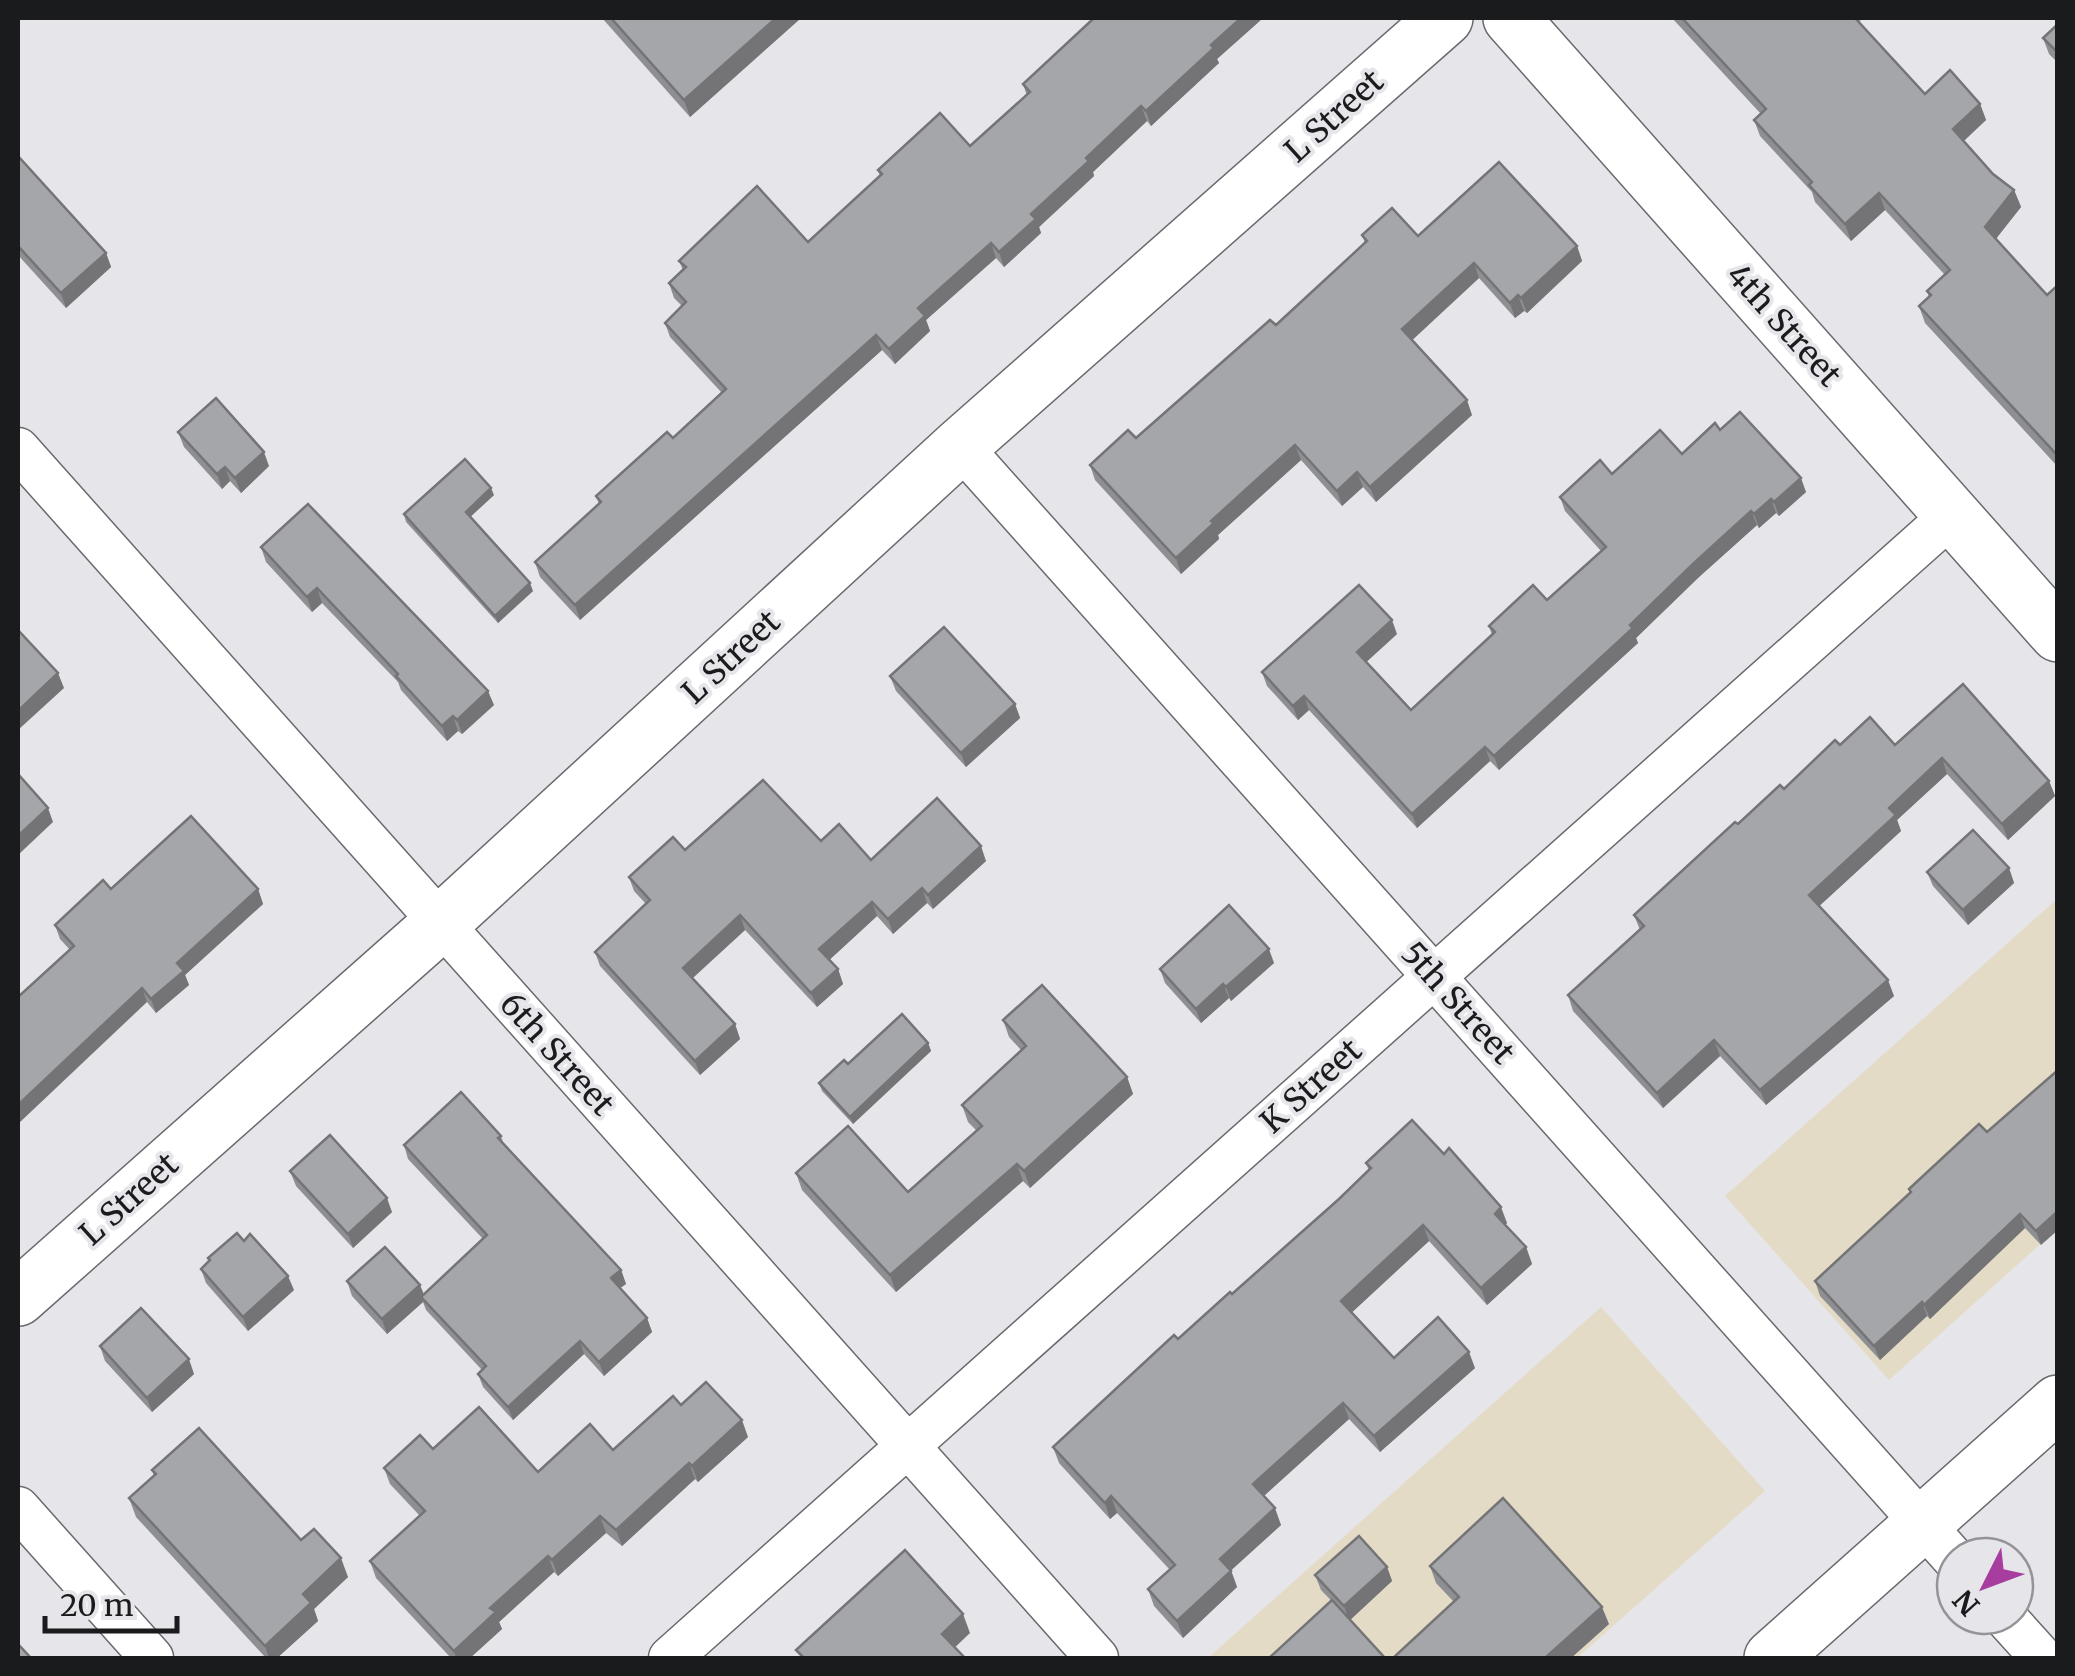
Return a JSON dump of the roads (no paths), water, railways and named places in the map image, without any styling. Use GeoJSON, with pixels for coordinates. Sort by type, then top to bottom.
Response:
{"type":"FeatureCollection","features":[{"type":"Feature","properties":{"kind":"street","name":"L Street"},"geometry":{"type":"LineString","coordinates":[[18,1298],[440,923],[960,446],[1445,18]]}},
{"type":"Feature","properties":{"kind":"street","name":"4th Street"},"geometry":{"type":"LineString","coordinates":[[1510,18],[2058,634]]}},
{"type":"Feature","properties":{"kind":"street","name":"5th Street"},"geometry":{"type":"LineString","coordinates":[[960,446],[1935,1538]]}},
{"type":"Feature","properties":{"kind":"street","name":"6th Street"},"geometry":{"type":"LineString","coordinates":[[18,449],[1097,1658]]}},
{"type":"Feature","properties":{"kind":"street","name":"K Street"},"geometry":{"type":"LineString","coordinates":[[670,1658],[1953,514]]}},
{"type":"Feature","properties":{"kind":"street"},"geometry":{"type":"LineString","coordinates":[[1944,1536],[2058,1403]]}},
{"type":"Feature","properties":{"kind":"street"},"geometry":{"type":"LineString","coordinates":[[18,1508],[152,1658]]}},
{"type":"Feature","properties":{"kind":"street"},"geometry":{"type":"LineString","coordinates":[[1772,1658],[1935,1545]]}},
{"type":"Feature","properties":{"kind":"street"},"geometry":{"type":"LineString","coordinates":[[2022,1636],[2042,1658]]}}]}
